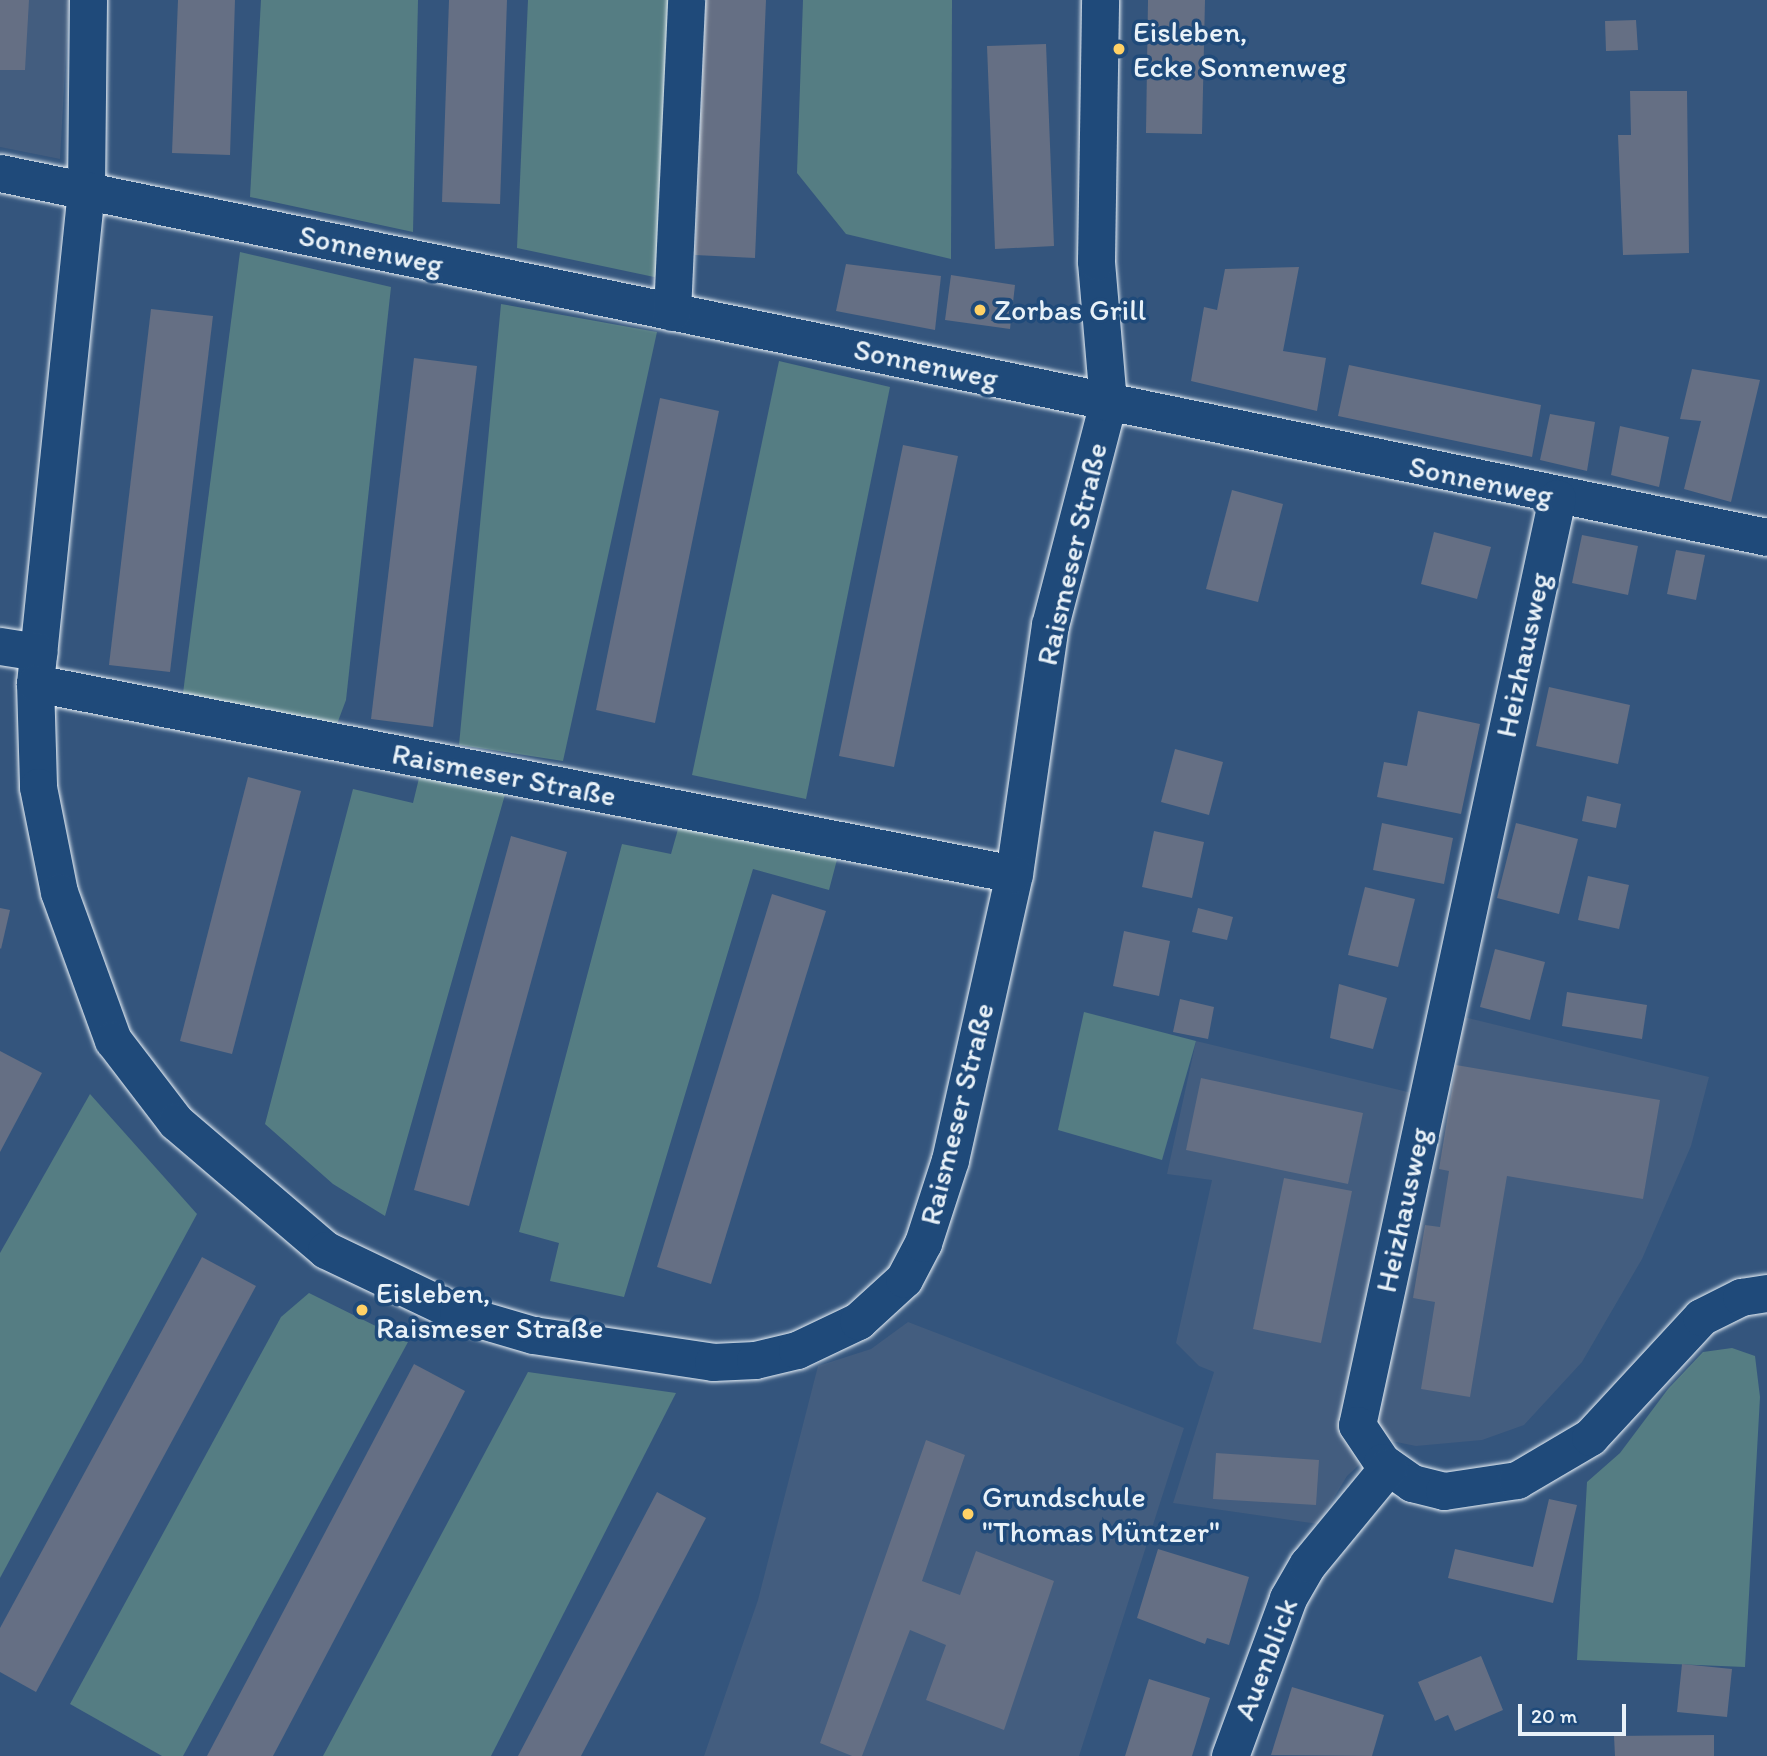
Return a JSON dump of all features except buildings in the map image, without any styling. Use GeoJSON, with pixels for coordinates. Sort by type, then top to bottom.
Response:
{"type":"FeatureCollection","features":[{"type":"Feature","properties":{"kind":"street"},"geometry":{"type":"LineString","coordinates":[[37,667],[86,190],[88,0]]}},
{"type":"Feature","properties":{"kind":"street"},"geometry":{"type":"LineString","coordinates":[[672,312],[686,0]]}},
{"type":"Feature","properties":{"kind":"street","name":"Raismeser Straße"},"geometry":{"type":"LineString","coordinates":[[37,667],[38,787],[59,892],[122,1051],[176,1122],[326,1250],[458,1313],[533,1335],[713,1362],[755,1360],[797,1350],[858,1321],[904,1279],[923,1242],[950,1160],[1014,874],[1050,625],[1108,402],[1096,261],[1100,0]]}},
{"type":"Feature","properties":{"kind":"street","name":"Sonnenweg"},"geometry":{"type":"LineString","coordinates":[[0,173],[1108,402],[1557,498],[1767,537]]}},
{"type":"Feature","properties":{"kind":"street","name":"Heizhausweg"},"geometry":{"type":"LineString","coordinates":[[1557,498],[1357,1425],[1388,1466],[1412,1483],[1444,1491],[1517,1480],[1590,1437],[1701,1317],[1741,1297],[1767,1293]]}},
{"type":"Feature","properties":{"kind":"street","name":"Raismeser Straße"},"geometry":{"type":"LineString","coordinates":[[0,646],[37,667],[1014,874]]}},
{"type":"Feature","properties":{"kind":"street","name":"Auenblick"},"geometry":{"type":"LineString","coordinates":[[1230,1756],[1287,1598],[1308,1564],[1388,1466]]}},
{"type":"Feature","properties":{"kind":"shaded area"},"geometry":{"type":"Polygon","coordinates":[[[0,0],[69,0],[60,159],[0,147],[0,0]]]}},
{"type":"Feature","properties":{"kind":"shaded area"},"geometry":{"type":"Polygon","coordinates":[[[1464,1017],[1709,1077],[1691,1146],[1642,1259],[1582,1362],[1524,1425],[1482,1440],[1416,1446],[1386,1440],[1347,1476],[1318,1524],[1173,1503],[1214,1372],[1199,1366],[1176,1343],[1212,1180],[1167,1174],[1196,1041],[1441,1100],[1464,1017]]]}},
{"type":"Feature","properties":{"kind":"shaded area","name":"Grundschule \"Thomas Müntzer\""},"geometry":{"type":"Polygon","coordinates":[[[908,1322],[1184,1428],[1079,1756],[704,1756],[758,1600],[818,1366],[871,1349],[908,1322]]]}},
{"type":"Feature","properties":{"kind":"green space"},"geometry":{"type":"Polygon","coordinates":[[[261,0],[418,0],[413,232],[250,197],[261,0]]]}},
{"type":"Feature","properties":{"kind":"green space"},"geometry":{"type":"Polygon","coordinates":[[[528,0],[675,0],[659,278],[517,248],[528,0]]]}},
{"type":"Feature","properties":{"kind":"green space"},"geometry":{"type":"Polygon","coordinates":[[[803,0],[952,0],[951,259],[846,234],[797,173],[803,0]]]}},
{"type":"Feature","properties":{"kind":"green space"},"geometry":{"type":"Polygon","coordinates":[[[240,252],[391,287],[346,700],[334,732],[182,701],[240,252]]]}},
{"type":"Feature","properties":{"kind":"green space"},"geometry":{"type":"Polygon","coordinates":[[[501,304],[657,332],[563,761],[459,745],[501,304]]]}},
{"type":"Feature","properties":{"kind":"green space"},"geometry":{"type":"Polygon","coordinates":[[[779,361],[890,387],[806,799],[692,775],[779,361]]]}},
{"type":"Feature","properties":{"kind":"green space"},"geometry":{"type":"Polygon","coordinates":[[[420,774],[506,791],[385,1216],[333,1184],[265,1124],[353,789],[413,803],[420,774]]]}},
{"type":"Feature","properties":{"kind":"green space"},"geometry":{"type":"Polygon","coordinates":[[[680,822],[839,852],[829,890],[753,869],[624,1297],[550,1281],[559,1243],[519,1232],[622,844],[671,854],[680,822]]]}},
{"type":"Feature","properties":{"kind":"green space"},"geometry":{"type":"Polygon","coordinates":[[[1084,1012],[1196,1041],[1162,1160],[1058,1130],[1084,1012]]]}},
{"type":"Feature","properties":{"kind":"green space"},"geometry":{"type":"Polygon","coordinates":[[[90,1094],[197,1214],[0,1578],[0,1253],[90,1094]]]}},
{"type":"Feature","properties":{"kind":"green space"},"geometry":{"type":"Polygon","coordinates":[[[309,1293],[408,1342],[183,1756],[162,1756],[70,1704],[281,1317],[309,1293]]]}},
{"type":"Feature","properties":{"kind":"green space"},"geometry":{"type":"Polygon","coordinates":[[[1732,1348],[1755,1356],[1760,1397],[1745,1667],[1577,1660],[1587,1482],[1620,1453],[1668,1389],[1703,1352],[1732,1348]]]}},
{"type":"Feature","properties":{"kind":"green space"},"geometry":{"type":"Polygon","coordinates":[[[528,1372],[676,1393],[491,1756],[323,1756],[528,1372]]]}},
{"type":"Feature","properties":{"kind":"place","name":"Eisleben, Ecke Sonnenweg"},"geometry":{"type":"Point","coordinates":[1119,49]}},
{"type":"Feature","properties":{"kind":"place","name":"Zorbas Grill"},"geometry":{"type":"Point","coordinates":[980,310]}},
{"type":"Feature","properties":{"kind":"place","name":"Eisleben, Raismeser Straße"},"geometry":{"type":"Point","coordinates":[362,1310]}},
{"type":"Feature","properties":{"kind":"place","name":"Grundschule \"Thomas Müntzer\""},"geometry":{"type":"Point","coordinates":[968,1514]}}]}
